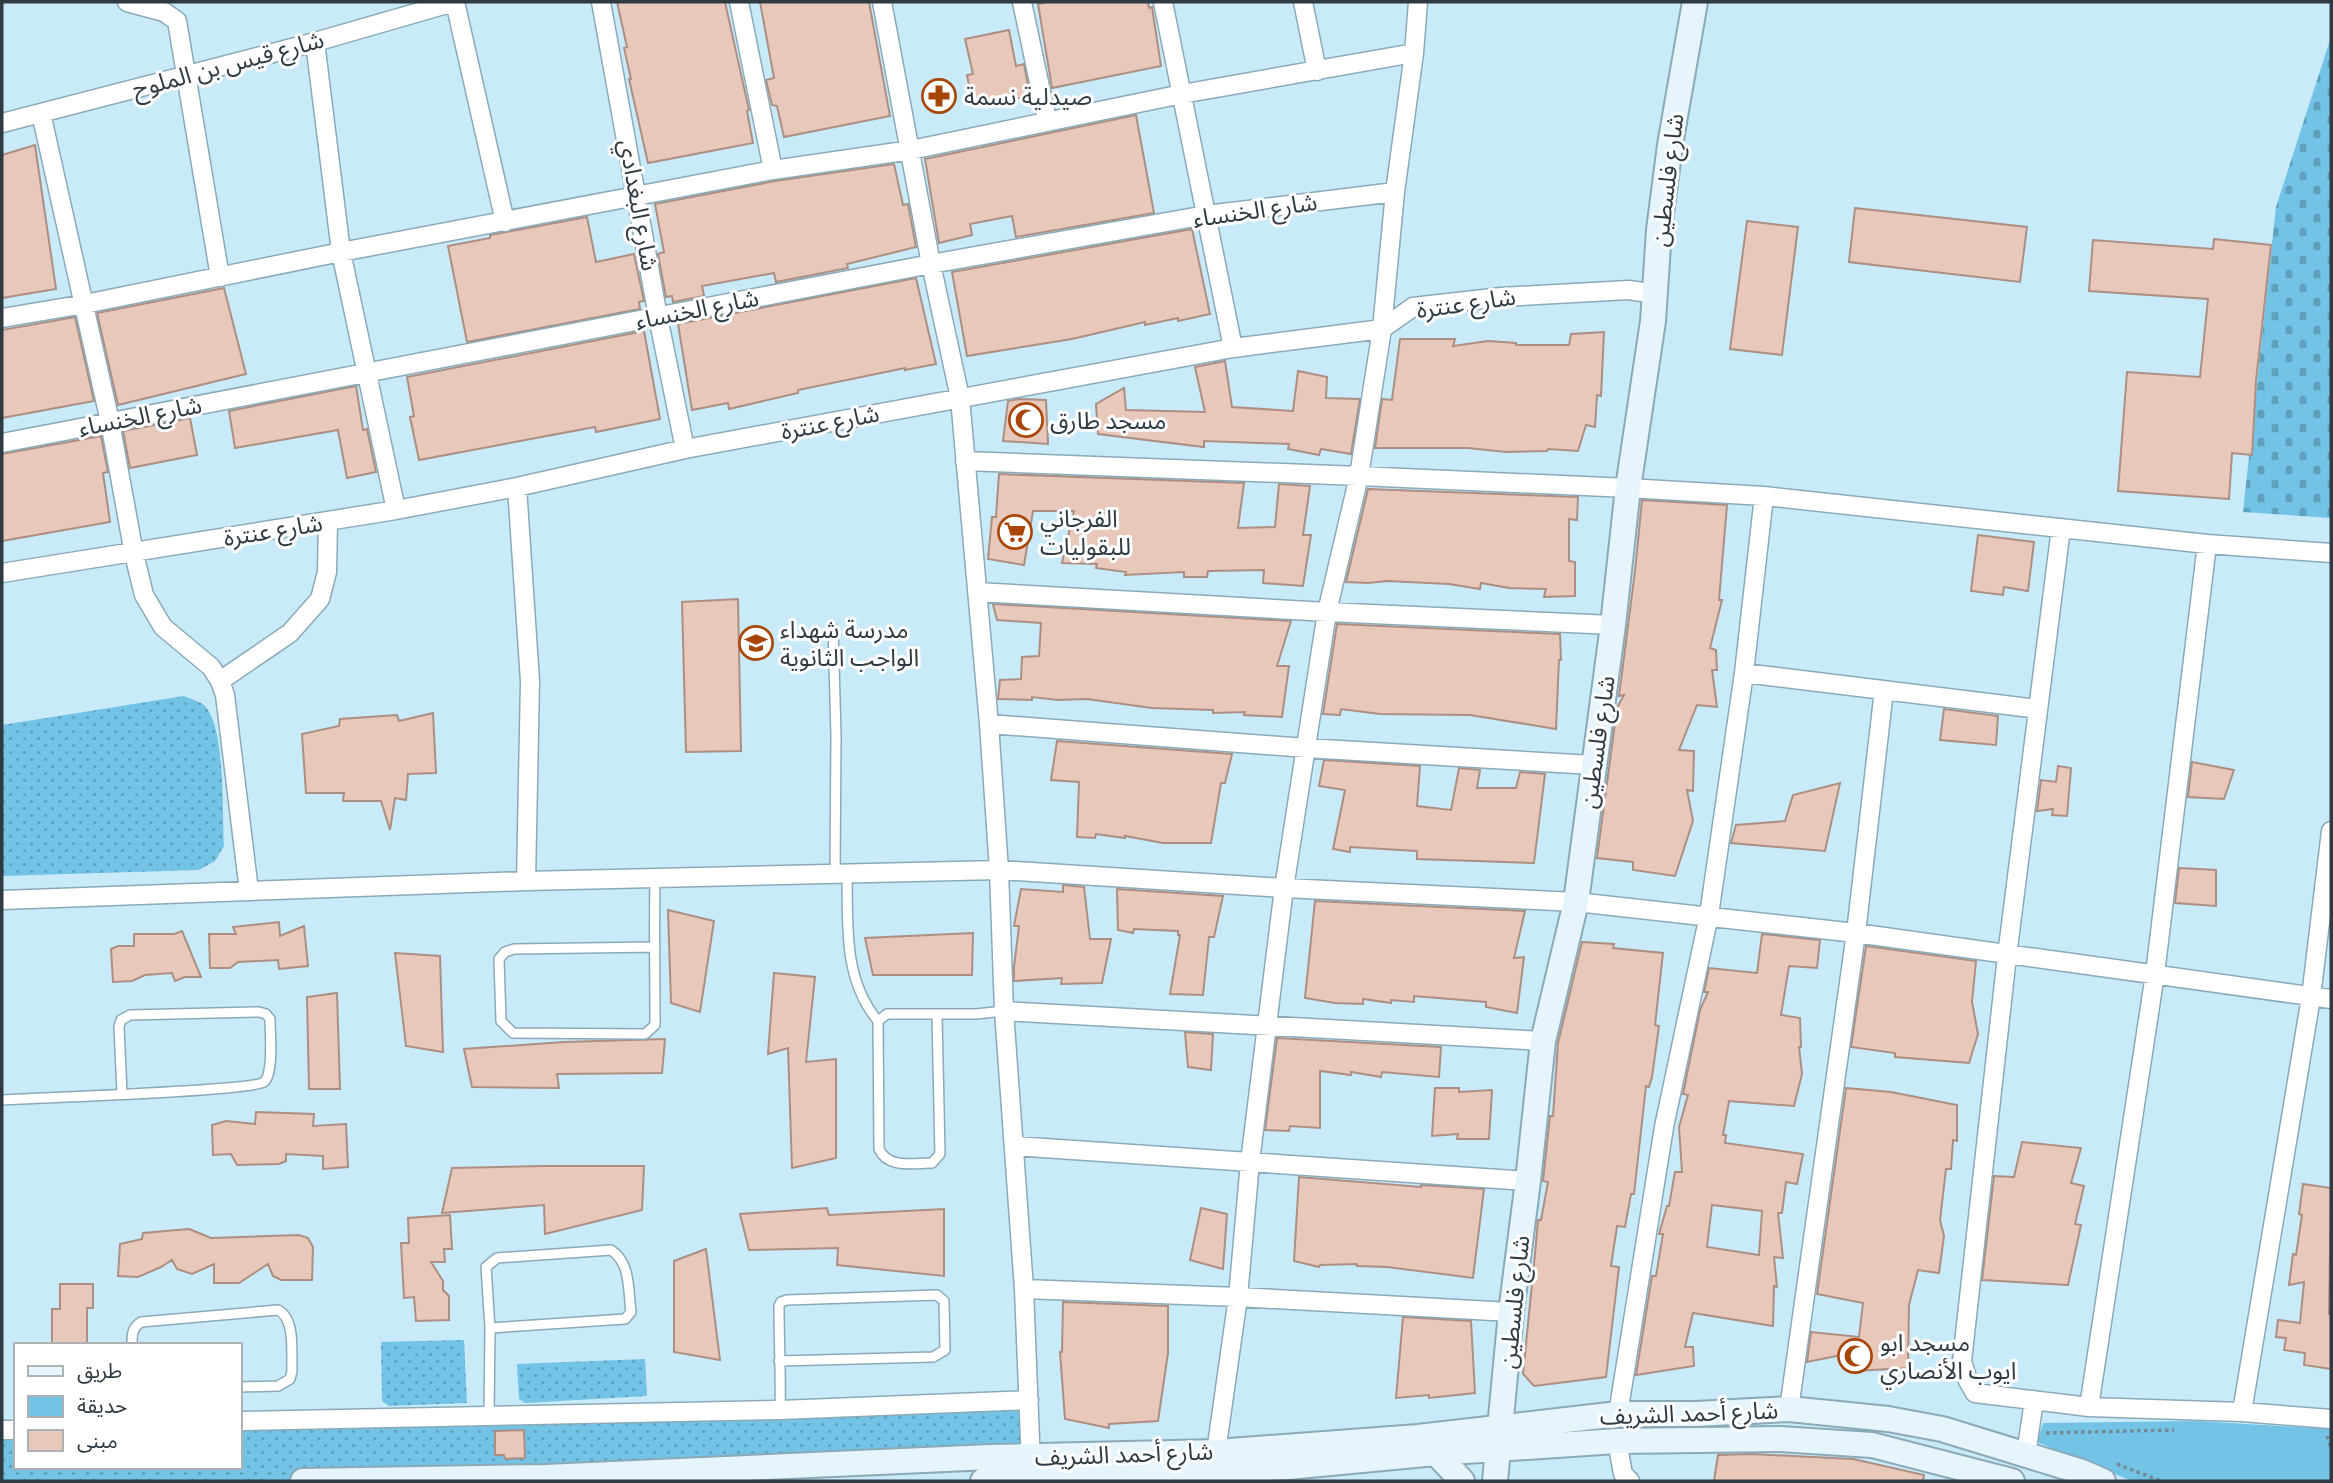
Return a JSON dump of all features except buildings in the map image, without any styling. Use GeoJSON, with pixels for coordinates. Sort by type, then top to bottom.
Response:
{"type":"FeatureCollection","features":[{"type":"Feature","properties":{"kind":"street"},"geometry":{"type":"LineString","coordinates":[[127,2],[164,12],[177,21],[220,277]]}},
{"type":"Feature","properties":{"kind":"street"},"geometry":{"type":"LineString","coordinates":[[454,2],[505,222]]}},
{"type":"Feature","properties":{"kind":"street","name":"شارع قيس بن الملوح"},"geometry":{"type":"LineString","coordinates":[[2,123],[454,2]]}},
{"type":"Feature","properties":{"kind":"street","name":"شارع البغدادي"},"geometry":{"type":"LineString","coordinates":[[601,2],[658,317],[685,449]]}},
{"type":"Feature","properties":{"kind":"street"},"geometry":{"type":"LineString","coordinates":[[740,2],[773,170]]}},
{"type":"Feature","properties":{"kind":"street"},"geometry":{"type":"LineString","coordinates":[[881,2],[931,264],[960,398],[999,870],[1004,1011],[1024,1289],[1031,1468]]}},
{"type":"Feature","properties":{"kind":"street"},"geometry":{"type":"LineString","coordinates":[[1022,2],[1047,120]]}},
{"type":"Feature","properties":{"kind":"street"},"geometry":{"type":"LineString","coordinates":[[1163,2],[1233,348]]}},
{"type":"Feature","properties":{"kind":"street"},"geometry":{"type":"LineString","coordinates":[[1303,2],[1317,71]]}},
{"type":"Feature","properties":{"kind":"street"},"geometry":{"type":"LineString","coordinates":[[1217,1462],[1284,888],[1327,612],[1359,475],[1382,329],[1395,192],[1415,53],[1418,2]]}},
{"type":"Feature","properties":{"kind":"street","name":"شارع فلسطين"},"geometry":{"type":"LineString","coordinates":[[1495,1481],[1542,1041],[1576,902],[1655,294],[1659,230],[1670,145],[1695,2]]}},
{"type":"Feature","properties":{"kind":"street"},"geometry":{"type":"LineString","coordinates":[[315,41],[341,252],[396,510]]}},
{"type":"Feature","properties":{"kind":"street"},"geometry":{"type":"LineString","coordinates":[[2,318],[773,170],[911,150],[1182,94],[1415,53]]}},
{"type":"Feature","properties":{"kind":"street"},"geometry":{"type":"LineString","coordinates":[[41,113],[85,304],[144,595],[163,626],[211,667],[225,695],[249,891]]}},
{"type":"Feature","properties":{"kind":"street","name":"شارع الخنساء"},"geometry":{"type":"LineString","coordinates":[[2,443],[931,264],[1206,215],[1395,192]]}},
{"type":"Feature","properties":{"kind":"street","name":"شارع عنترة"},"geometry":{"type":"LineString","coordinates":[[2,573],[396,510],[517,487],[685,449],[1233,348],[1382,329],[1413,307],[1501,297],[1629,290],[1655,294]]}},
{"type":"Feature","properties":{"kind":"street"},"geometry":{"type":"LineString","coordinates":[[965,461],[1359,475],[1764,496],[2207,544],[2331,553]]}},
{"type":"Feature","properties":{"kind":"street"},"geometry":{"type":"LineString","coordinates":[[517,487],[530,681],[526,881]]}},
{"type":"Feature","properties":{"kind":"street"},"geometry":{"type":"LineString","coordinates":[[1618,1414],[1664,1127],[1709,915],[1744,673],[1764,496]]}},
{"type":"Feature","properties":{"kind":"street"},"geometry":{"type":"LineString","coordinates":[[220,681],[290,633],[320,599],[327,572],[328,522]]}},
{"type":"Feature","properties":{"kind":"street"},"geometry":{"type":"LineString","coordinates":[[2061,528],[2007,956],[1962,1361],[1975,1393],[2089,1407],[2242,1412],[2329,1426]]}},
{"type":"Feature","properties":{"kind":"street"},"geometry":{"type":"LineString","coordinates":[[2089,1407],[2155,974],[2207,544]]}},
{"type":"Feature","properties":{"kind":"street"},"geometry":{"type":"LineString","coordinates":[[977,592],[1613,625]]}},
{"type":"Feature","properties":{"kind":"street"},"geometry":{"type":"LineString","coordinates":[[1744,673],[2038,709]]}},
{"type":"Feature","properties":{"kind":"street"},"geometry":{"type":"LineString","coordinates":[[1789,1409],[1856,933],[1884,690]]}},
{"type":"Feature","properties":{"kind":"street"},"geometry":{"type":"LineString","coordinates":[[989,724],[1306,748],[1593,765]]}},
{"type":"Feature","properties":{"kind":"street"},"geometry":{"type":"LineString","coordinates":[[2242,1412],[2311,997],[2331,831]]}},
{"type":"Feature","properties":{"kind":"street"},"geometry":{"type":"LineString","coordinates":[[2,900],[526,881],[999,870],[1284,888],[1576,902],[1856,933],[2331,999]]}},
{"type":"Feature","properties":{"kind":"street"},"geometry":{"type":"LineString","coordinates":[[1004,1011],[1542,1041]]}},
{"type":"Feature","properties":{"kind":"street"},"geometry":{"type":"LineString","coordinates":[[1014,1146],[1528,1181]]}},
{"type":"Feature","properties":{"kind":"street"},"geometry":{"type":"LineString","coordinates":[[1024,1289],[1238,1297],[1511,1312]]}},
{"type":"Feature","properties":{"kind":"street"},"geometry":{"type":"LineString","coordinates":[[242,1421],[780,1410],[1029,1400]]}},
{"type":"Feature","properties":{"kind":"street"},"geometry":{"type":"LineString","coordinates":[[2026,1455],[2034,1400]]}},
{"type":"Feature","properties":{"kind":"street","name":"شارع أحمد الشريف"},"geometry":{"type":"LineString","coordinates":[[983,1481],[1031,1468],[1436,1454],[1499,1438],[1618,1414],[1696,1414],[1789,1409],[1888,1419],[1942,1429],[2103,1481]]}},
{"type":"Feature","properties":{"kind":"street","name":"شارع أحمد الشريف"},"geometry":{"type":"LineString","coordinates":[[1217,1462],[1286,1448],[1499,1438],[1617,1441],[1780,1439],[1872,1445],[2011,1481]]}},
{"type":"Feature","properties":{"kind":"street"},"geometry":{"type":"LineString","coordinates":[[1617,1441],[1623,1474],[1630,1481]]}},
{"type":"Feature","properties":{"kind":"street"},"geometry":{"type":"LineString","coordinates":[[1436,1454],[1462,1481]]}},
{"type":"Feature","properties":{"kind":"street","name":"شارع أحمد الشريف"},"geometry":{"type":"LineString","coordinates":[[303,1481],[546,1477],[991,1457],[1031,1468]]}},
{"type":"Feature","properties":{"kind":"lane"},"geometry":{"type":"LineString","coordinates":[[833,628],[841,875],[852,969],[858,992],[878,1021],[878,1149],[882,1157],[890,1162],[932,1163],[940,1154],[937,1015]]}},
{"type":"Feature","properties":{"kind":"lane"},"geometry":{"type":"LineString","coordinates":[[655,878],[655,947],[655,1025],[645,1034],[513,1033],[501,1021],[499,959],[505,952],[514,949],[655,947]]}},
{"type":"Feature","properties":{"kind":"lane"},"geometry":{"type":"LineString","coordinates":[[878,1021],[887,1014],[937,1015],[1004,1011]]}},
{"type":"Feature","properties":{"kind":"lane"},"geometry":{"type":"LineString","coordinates":[[2,1100],[258,1086],[266,1080],[270,1072],[270,1019],[259,1012],[130,1015],[121,1020],[118,1027],[122,1093]]}},
{"type":"Feature","properties":{"kind":"lane"},"geometry":{"type":"LineString","coordinates":[[489,1416],[490,1328],[486,1267],[497,1258],[611,1251],[620,1256],[625,1265],[631,1312],[625,1319],[490,1328]]}},
{"type":"Feature","properties":{"kind":"lane"},"geometry":{"type":"LineString","coordinates":[[779,1361],[933,1357],[945,1350],[944,1301],[937,1295],[781,1302],[779,1306],[779,1361],[780,1410]]}},
{"type":"Feature","properties":{"kind":"lane"},"geometry":{"type":"LineString","coordinates":[[132,1343],[132,1331],[141,1322],[278,1310],[283,1312],[288,1320],[292,1371],[290,1378],[278,1386],[242,1387]]}},
{"type":"Feature","properties":{"kind":"path"},"geometry":{"type":"LineString","coordinates":[[2329,1426],[2331,1448]]}},
{"type":"Feature","properties":{"kind":"path"},"geometry":{"type":"LineString","coordinates":[[2040,1433],[2184,1430]]}},
{"type":"Feature","properties":{"kind":"green space"},"geometry":{"type":"Polygon","coordinates":[[[2331,37],[2331,518],[2243,512],[2276,207],[2331,37]]]}},
{"type":"Feature","properties":{"kind":"green space"},"geometry":{"type":"Polygon","coordinates":[[[184,696],[204,705],[216,731],[222,772],[224,846],[215,861],[199,870],[2,876],[2,725],[184,696]]]}},
{"type":"Feature","properties":{"kind":"green space"},"geometry":{"type":"Polygon","coordinates":[[[464,1340],[467,1403],[389,1406],[382,1401],[381,1342],[464,1340]]]}},
{"type":"Feature","properties":{"kind":"green space"},"geometry":{"type":"Polygon","coordinates":[[[645,1359],[647,1396],[525,1403],[519,1399],[517,1364],[645,1359]]]}},
{"type":"Feature","properties":{"kind":"green space"},"geometry":{"type":"Polygon","coordinates":[[[1029,1400],[1031,1457],[322,1481],[2,1481],[2,1430],[14,1430],[14,1469],[242,1469],[242,1421],[1029,1400]]]}},
{"type":"Feature","properties":{"kind":"green space"},"geometry":{"type":"Polygon","coordinates":[[[2197,1421],[2331,1429],[2331,1481],[2132,1481],[2037,1442],[2043,1423],[2197,1421]]]}},
{"type":"Feature","properties":{"kind":"place","name":"صيدلية نسمة"},"geometry":{"type":"Point","coordinates":[939,96]}},
{"type":"Feature","properties":{"kind":"place","name":"مسجد طارق"},"geometry":{"type":"Point","coordinates":[1026,420]}},
{"type":"Feature","properties":{"kind":"place","name":"الفرجاني للبقوليات"},"geometry":{"type":"Point","coordinates":[1015,532]}},
{"type":"Feature","properties":{"kind":"place","name":"مدرسة شهداء الواجب الثانوية"},"geometry":{"type":"Point","coordinates":[756,643]}},
{"type":"Feature","properties":{"kind":"place","name":"مسجد ابو ايوب الأنصاري"},"geometry":{"type":"Point","coordinates":[1855,1356]}}]}
